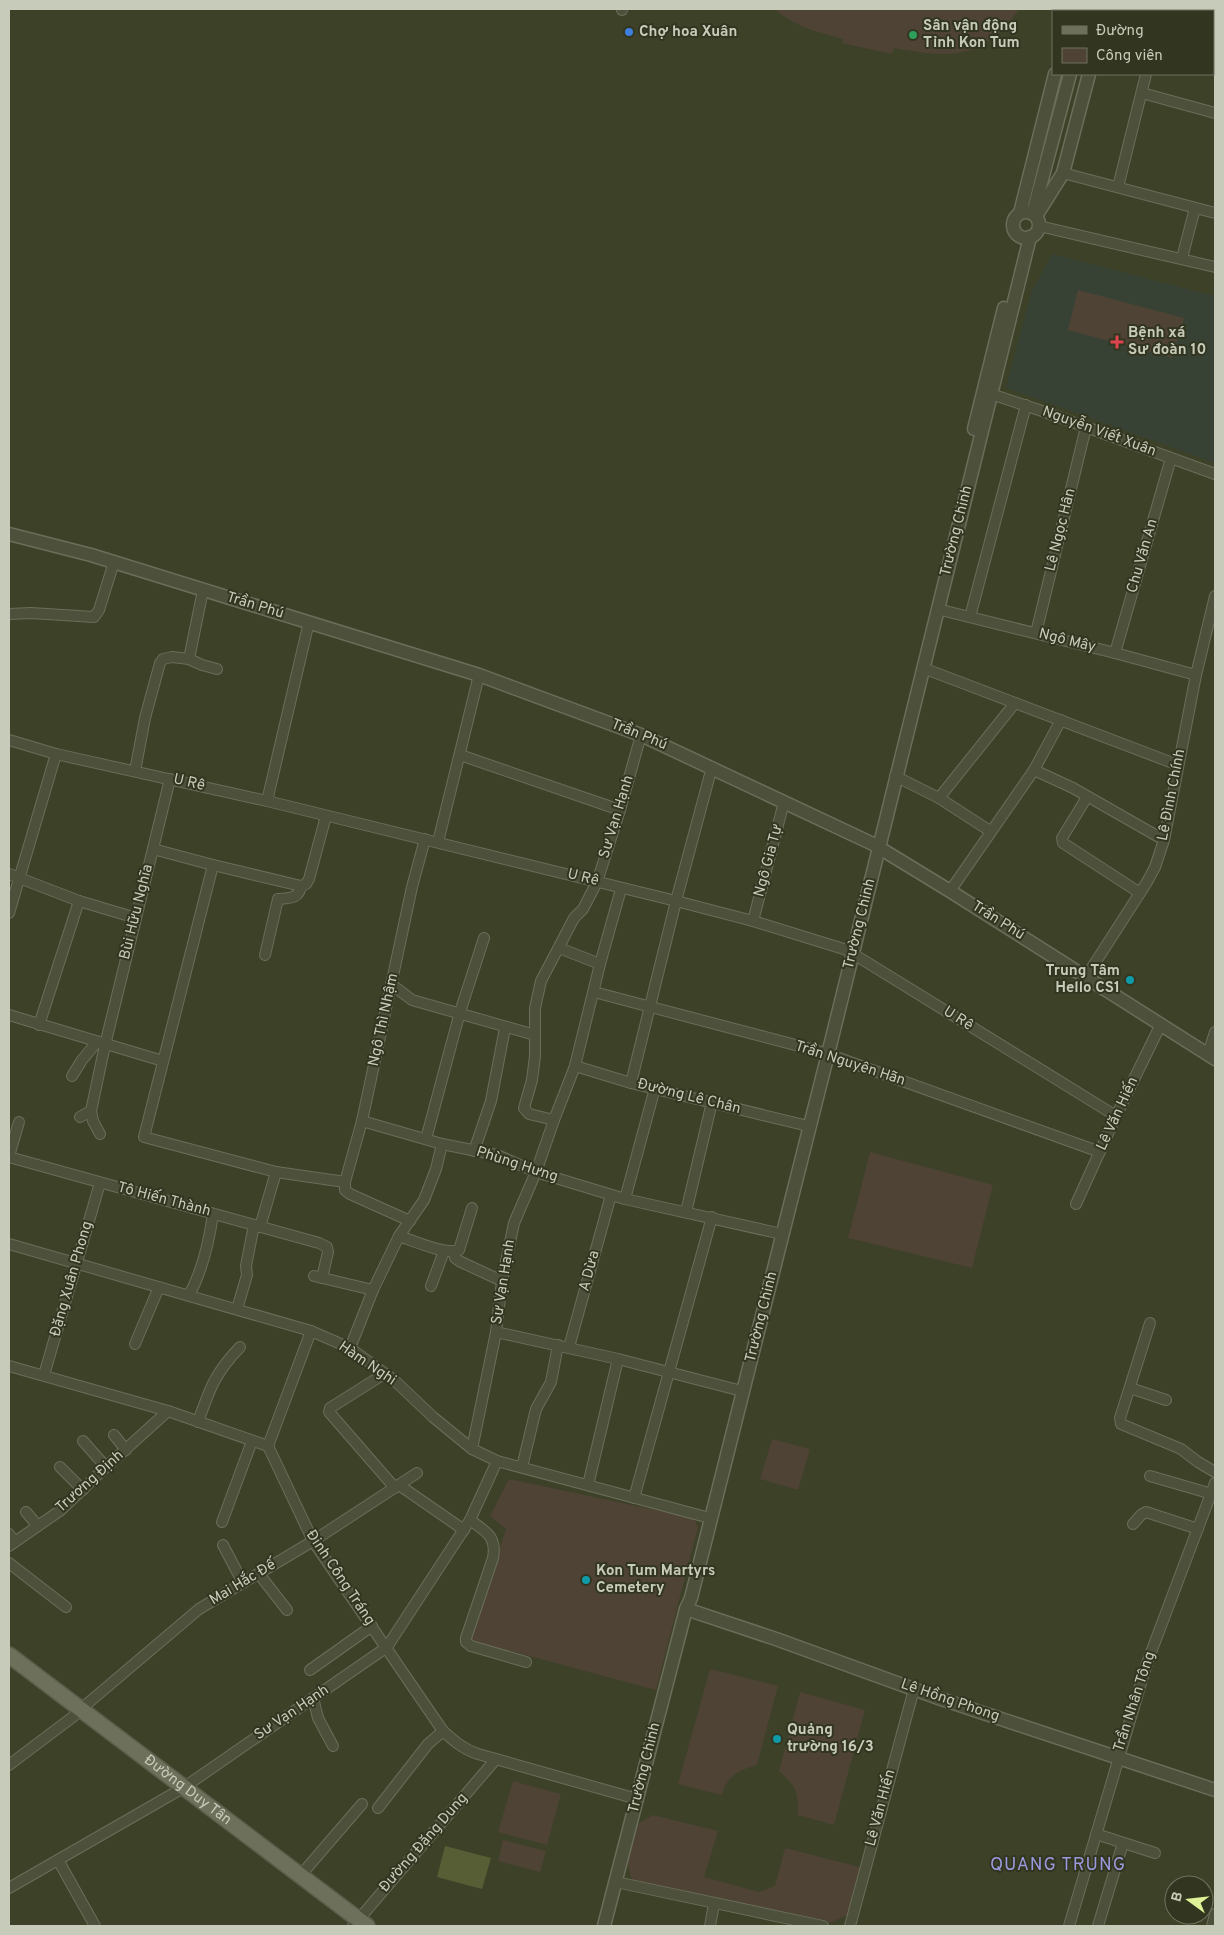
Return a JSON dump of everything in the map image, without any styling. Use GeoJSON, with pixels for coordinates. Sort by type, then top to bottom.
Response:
{"type":"FeatureCollection","features":[{"type":"Feature","properties":{"kind":"main road","name":"Đường Duy Tân"},"geometry":{"type":"LineString","coordinates":[[9,1655],[77,1712],[358,1925]]}},
{"type":"Feature","properties":{"kind":"main road","name":"Đường Duy Tân"},"geometry":{"type":"LineString","coordinates":[[9,1668],[77,1712]]}},
{"type":"Feature","properties":{"kind":"main road","name":"Đường Duy Tân"},"geometry":{"type":"LineString","coordinates":[[179,1790],[300,1876],[358,1925]]}},
{"type":"Feature","properties":{"kind":"street"},"geometry":{"type":"LineString","coordinates":[[1055,75],[1032,217],[1036,232],[1025,237],[1014,231],[1014,219],[1032,217],[1215,267]]}},
{"type":"Feature","properties":{"kind":"street"},"geometry":{"type":"LineString","coordinates":[[1032,217],[1070,75]]}},
{"type":"Feature","properties":{"kind":"street"},"geometry":{"type":"LineString","coordinates":[[1032,217],[1063,174],[1089,75]]}},
{"type":"Feature","properties":{"kind":"street"},"geometry":{"type":"LineString","coordinates":[[1118,187],[1146,75]]}},
{"type":"Feature","properties":{"kind":"street"},"geometry":{"type":"LineString","coordinates":[[1142,93],[1215,113]]}},
{"type":"Feature","properties":{"kind":"street"},"geometry":{"type":"LineString","coordinates":[[1063,174],[1215,214]]}},
{"type":"Feature","properties":{"kind":"street"},"geometry":{"type":"LineString","coordinates":[[1182,258],[1195,208]]}},
{"type":"Feature","properties":{"kind":"street","name":"Trường Chinh"},"geometry":{"type":"LineString","coordinates":[[876,846],[937,609],[1025,237]]}},
{"type":"Feature","properties":{"kind":"street","name":"Trường Chinh"},"geometry":{"type":"LineString","coordinates":[[604,1926],[686,1609],[691,1598],[988,393]]}},
{"type":"Feature","properties":{"kind":"street","name":"Nguyễn Viết Xuân"},"geometry":{"type":"LineString","coordinates":[[988,393],[1215,474]]}},
{"type":"Feature","properties":{"kind":"street"},"geometry":{"type":"LineString","coordinates":[[970,617],[1026,406]]}},
{"type":"Feature","properties":{"kind":"street","name":"Lê Ngọc Hân"},"geometry":{"type":"LineString","coordinates":[[1036,634],[1086,427]]}},
{"type":"Feature","properties":{"kind":"street","name":"Chu Văn An"},"geometry":{"type":"LineString","coordinates":[[1115,653],[1171,458]]}},
{"type":"Feature","properties":{"kind":"street","name":"Trần Phú"},"geometry":{"type":"LineString","coordinates":[[9,534],[114,562],[479,675],[641,735],[876,846],[1212,1056]]}},
{"type":"Feature","properties":{"kind":"street"},"geometry":{"type":"LineString","coordinates":[[9,614],[94,617],[99,610],[114,562]]}},
{"type":"Feature","properties":{"kind":"street"},"geometry":{"type":"LineString","coordinates":[[189,659],[203,590]]}},
{"type":"Feature","properties":{"kind":"street","name":"Lê Đình Chính"},"geometry":{"type":"LineString","coordinates":[[1086,977],[1155,867],[1164,840],[1196,675],[1212,624],[1215,596]]}},
{"type":"Feature","properties":{"kind":"street","name":"Ngô Mây"},"geometry":{"type":"LineString","coordinates":[[937,609],[1196,675]]}},
{"type":"Feature","properties":{"kind":"street"},"geometry":{"type":"LineString","coordinates":[[266,801],[309,622]]}},
{"type":"Feature","properties":{"kind":"street"},"geometry":{"type":"LineString","coordinates":[[135,771],[145,718],[163,659],[172,657],[189,659],[217,669]]}},
{"type":"Feature","properties":{"kind":"street"},"geometry":{"type":"LineString","coordinates":[[922,668],[1178,764]]}},
{"type":"Feature","properties":{"kind":"street"},"geometry":{"type":"LineString","coordinates":[[438,842],[479,675]]}},
{"type":"Feature","properties":{"kind":"street"},"geometry":{"type":"LineString","coordinates":[[939,798],[1014,703]]}},
{"type":"Feature","properties":{"kind":"street"},"geometry":{"type":"LineString","coordinates":[[950,891],[1034,770],[1062,720]]}},
{"type":"Feature","properties":{"kind":"street","name":"Sư Vạn Hạnh"},"geometry":{"type":"LineString","coordinates":[[554,1120],[529,1114],[524,1108],[532,1080],[535,1008],[540,981],[574,918],[583,909],[597,882],[641,735]]}},
{"type":"Feature","properties":{"kind":"street","name":"U Rê"},"geometry":{"type":"LineString","coordinates":[[9,740],[56,754],[438,842],[753,921],[850,952],[1116,1116]]}},
{"type":"Feature","properties":{"kind":"street"},"geometry":{"type":"LineString","coordinates":[[9,913],[56,754]]}},
{"type":"Feature","properties":{"kind":"street"},"geometry":{"type":"LineString","coordinates":[[460,755],[620,810]]}},
{"type":"Feature","properties":{"kind":"street"},"geometry":{"type":"LineString","coordinates":[[632,1083],[676,902],[712,767]]}},
{"type":"Feature","properties":{"kind":"street"},"geometry":{"type":"LineString","coordinates":[[1034,770],[1060,781],[1164,840]]}},
{"type":"Feature","properties":{"kind":"street"},"geometry":{"type":"LineString","coordinates":[[895,776],[939,798],[990,831]]}},
{"type":"Feature","properties":{"kind":"street","name":"Bùi Hữu Nghĩa"},"geometry":{"type":"LineString","coordinates":[[91,1111],[101,1043],[136,918],[170,779]]}},
{"type":"Feature","properties":{"kind":"street"},"geometry":{"type":"LineString","coordinates":[[1087,797],[1062,838],[1063,843],[1140,893]]}},
{"type":"Feature","properties":{"kind":"street","name":"Ngô Gia Tự"},"geometry":{"type":"LineString","coordinates":[[753,921],[784,802]]}},
{"type":"Feature","properties":{"kind":"street"},"geometry":{"type":"LineString","coordinates":[[153,849],[213,866],[301,886],[310,879],[326,816]]}},
{"type":"Feature","properties":{"kind":"street","name":"Ngô Thì Nhậm"},"geometry":{"type":"LineString","coordinates":[[345,1182],[362,1121],[412,887],[425,839]]}},
{"type":"Feature","properties":{"kind":"street"},"geometry":{"type":"LineString","coordinates":[[213,866],[144,1137],[276,1172],[345,1182],[345,1190],[350,1194],[410,1221]]}},
{"type":"Feature","properties":{"kind":"street"},"geometry":{"type":"LineString","coordinates":[[9,874],[79,901],[136,918]]}},
{"type":"Feature","properties":{"kind":"street"},"geometry":{"type":"LineString","coordinates":[[265,955],[278,899],[295,897],[300,892],[301,886]]}},
{"type":"Feature","properties":{"kind":"street","name":"Sư Vạn Hạnh"},"geometry":{"type":"LineString","coordinates":[[472,1449],[496,1332],[502,1281],[514,1223],[536,1172],[575,1066],[621,888]]}},
{"type":"Feature","properties":{"kind":"street"},"geometry":{"type":"LineString","coordinates":[[39,1025],[79,901]]}},
{"type":"Feature","properties":{"kind":"street"},"geometry":{"type":"LineString","coordinates":[[426,1139],[460,1012],[484,938]]}},
{"type":"Feature","properties":{"kind":"street"},"geometry":{"type":"LineString","coordinates":[[559,948],[600,964]]}},
{"type":"Feature","properties":{"kind":"street"},"geometry":{"type":"LineString","coordinates":[[392,984],[412,1000],[460,1012],[505,1028],[535,1035]]}},
{"type":"Feature","properties":{"kind":"street","name":"Trần Nguyên Hãn"},"geometry":{"type":"LineString","coordinates":[[594,992],[825,1053],[1100,1152]]}},
{"type":"Feature","properties":{"kind":"street"},"geometry":{"type":"LineString","coordinates":[[9,1015],[163,1062]]}},
{"type":"Feature","properties":{"kind":"street","name":"Lê Văn Hiến"},"geometry":{"type":"LineString","coordinates":[[1076,1204],[1161,1024]]}},
{"type":"Feature","properties":{"kind":"street"},"geometry":{"type":"LineString","coordinates":[[474,1151],[491,1101],[505,1028]]}},
{"type":"Feature","properties":{"kind":"street"},"geometry":{"type":"LineString","coordinates":[[1212,1056],[1215,1032]]}},
{"type":"Feature","properties":{"kind":"street"},"geometry":{"type":"LineString","coordinates":[[72,1076],[82,1060],[101,1043]]}},
{"type":"Feature","properties":{"kind":"street","name":"Trường Chinh"},"geometry":{"type":"LineString","coordinates":[[686,1609],[685,1596],[780,1234],[804,1125],[825,1053]]}},
{"type":"Feature","properties":{"kind":"street","name":"Đường Lê Chân"},"geometry":{"type":"LineString","coordinates":[[575,1066],[632,1083],[804,1125]]}},
{"type":"Feature","properties":{"kind":"street"},"geometry":{"type":"LineString","coordinates":[[625,1199],[655,1088]]}},
{"type":"Feature","properties":{"kind":"street"},"geometry":{"type":"LineString","coordinates":[[686,1212],[712,1102]]}},
{"type":"Feature","properties":{"kind":"street"},"geometry":{"type":"LineString","coordinates":[[80,1117],[91,1111],[100,1134]]}},
{"type":"Feature","properties":{"kind":"street"},"geometry":{"type":"LineString","coordinates":[[350,1348],[373,1290],[399,1236],[424,1200],[436,1169],[442,1144],[362,1121]]}},
{"type":"Feature","properties":{"kind":"street"},"geometry":{"type":"LineString","coordinates":[[9,1157],[19,1122]]}},
{"type":"Feature","properties":{"kind":"street","name":"Phùng Hưng"},"geometry":{"type":"LineString","coordinates":[[442,1144],[497,1155],[536,1172],[625,1199],[712,1217],[780,1234]]}},
{"type":"Feature","properties":{"kind":"street","name":"Tô Hiến Thành"},"geometry":{"type":"LineString","coordinates":[[9,1157],[319,1243],[327,1247],[328,1252],[318,1277],[373,1290]]}},
{"type":"Feature","properties":{"kind":"street"},"geometry":{"type":"LineString","coordinates":[[237,1309],[247,1275],[246,1266],[257,1226],[276,1172]]}},
{"type":"Feature","properties":{"kind":"street","name":"Đặng Xuân Phong"},"geometry":{"type":"LineString","coordinates":[[44,1375],[100,1183]]}},
{"type":"Feature","properties":{"kind":"street","name":"A Dừa"},"geometry":{"type":"LineString","coordinates":[[570,1347],[611,1195]]}},
{"type":"Feature","properties":{"kind":"street"},"geometry":{"type":"LineString","coordinates":[[449,1252],[459,1250],[472,1208]]}},
{"type":"Feature","properties":{"kind":"street"},"geometry":{"type":"LineString","coordinates":[[189,1296],[202,1265],[213,1214]]}},
{"type":"Feature","properties":{"kind":"street"},"geometry":{"type":"LineString","coordinates":[[634,1498],[712,1217]]}},
{"type":"Feature","properties":{"kind":"street"},"geometry":{"type":"LineString","coordinates":[[399,1236],[449,1252],[459,1261],[502,1281]]}},
{"type":"Feature","properties":{"kind":"street","name":"Hàm Nghi"},"geometry":{"type":"LineString","coordinates":[[9,1244],[311,1331],[350,1348],[408,1392],[433,1417],[472,1449],[497,1460],[706,1517]]}},
{"type":"Feature","properties":{"kind":"street"},"geometry":{"type":"LineString","coordinates":[[431,1286],[449,1252]]}},
{"type":"Feature","properties":{"kind":"street"},"geometry":{"type":"LineString","coordinates":[[135,1344],[159,1287]]}},
{"type":"Feature","properties":{"kind":"street"},"geometry":{"type":"LineString","coordinates":[[1150,1323],[1120,1418],[1121,1424],[1182,1449],[1198,1462],[1215,1472]]}},
{"type":"Feature","properties":{"kind":"street"},"geometry":{"type":"LineString","coordinates":[[9,1366],[168,1411],[268,1446],[311,1331]]}},
{"type":"Feature","properties":{"kind":"street"},"geometry":{"type":"LineString","coordinates":[[496,1332],[570,1347],[738,1390]]}},
{"type":"Feature","properties":{"kind":"street"},"geometry":{"type":"LineString","coordinates":[[522,1467],[536,1409],[550,1382],[558,1345]]}},
{"type":"Feature","properties":{"kind":"street"},"geometry":{"type":"LineString","coordinates":[[198,1422],[215,1377],[240,1347]]}},
{"type":"Feature","properties":{"kind":"street"},"geometry":{"type":"LineString","coordinates":[[588,1485],[618,1359]]}},
{"type":"Feature","properties":{"kind":"street"},"geometry":{"type":"LineString","coordinates":[[384,1374],[330,1408],[329,1412],[397,1486],[464,1530]]}},
{"type":"Feature","properties":{"kind":"street"},"geometry":{"type":"LineString","coordinates":[[1130,1388],[1166,1400]]}},
{"type":"Feature","properties":{"kind":"street","name":"Trương Định"},"geometry":{"type":"LineString","coordinates":[[11,1540],[38,1526],[61,1510],[168,1411]]}},
{"type":"Feature","properties":{"kind":"street"},"geometry":{"type":"LineString","coordinates":[[114,1435],[126,1450]]}},
{"type":"Feature","properties":{"kind":"street"},"geometry":{"type":"LineString","coordinates":[[83,1441],[106,1467]]}},
{"type":"Feature","properties":{"kind":"street"},"geometry":{"type":"LineString","coordinates":[[222,1522],[252,1441]]}},
{"type":"Feature","properties":{"kind":"street","name":"Đinh Công Tráng"},"geometry":{"type":"LineString","coordinates":[[268,1446],[313,1542],[443,1730],[466,1750],[638,1799]]}},
{"type":"Feature","properties":{"kind":"street","name":"Sư Vạn Hạnh"},"geometry":{"type":"LineString","coordinates":[[9,1888],[179,1790],[387,1647],[470,1520],[497,1460]]}},
{"type":"Feature","properties":{"kind":"street"},"geometry":{"type":"LineString","coordinates":[[60,1467],[83,1490]]}},
{"type":"Feature","properties":{"kind":"street","name":"Mai Hắc Đế"},"geometry":{"type":"LineString","coordinates":[[9,1765],[77,1712],[200,1609],[313,1542],[417,1473]]}},
{"type":"Feature","properties":{"kind":"street"},"geometry":{"type":"LineString","coordinates":[[1150,1476],[1214,1490]]}},
{"type":"Feature","properties":{"kind":"street","name":"Trần Nhân Tông"},"geometry":{"type":"LineString","coordinates":[[1069,1926],[1153,1646],[1214,1490]]}},
{"type":"Feature","properties":{"kind":"street"},"geometry":{"type":"LineString","coordinates":[[26,1512],[38,1526]]}},
{"type":"Feature","properties":{"kind":"street"},"geometry":{"type":"LineString","coordinates":[[1133,1524],[1146,1512],[1198,1530]]}},
{"type":"Feature","properties":{"kind":"street"},"geometry":{"type":"LineString","coordinates":[[470,1520],[492,1537],[495,1546],[493,1558],[466,1642],[471,1646],[526,1662]]}},
{"type":"Feature","properties":{"kind":"street"},"geometry":{"type":"LineString","coordinates":[[223,1546],[243,1583]]}},
{"type":"Feature","properties":{"kind":"street"},"geometry":{"type":"LineString","coordinates":[[9,1563],[66,1607]]}},
{"type":"Feature","properties":{"kind":"street"},"geometry":{"type":"LineString","coordinates":[[259,1574],[287,1610]]}},
{"type":"Feature","properties":{"kind":"street","name":"Lê Hồng Phong"},"geometry":{"type":"LineString","coordinates":[[686,1609],[1118,1759],[1215,1790]]}},
{"type":"Feature","properties":{"kind":"street"},"geometry":{"type":"LineString","coordinates":[[310,1670],[372,1626]]}},
{"type":"Feature","properties":{"kind":"street","name":"Lê Văn Hiến"},"geometry":{"type":"LineString","coordinates":[[850,1926],[914,1689]]}},
{"type":"Feature","properties":{"kind":"street"},"geometry":{"type":"LineString","coordinates":[[313,1698],[318,1718],[333,1746]]}},
{"type":"Feature","properties":{"kind":"street"},"geometry":{"type":"LineString","coordinates":[[378,1808],[428,1744],[443,1730]]}},
{"type":"Feature","properties":{"kind":"street","name":"Đường Đặng Dung"},"geometry":{"type":"LineString","coordinates":[[358,1925],[496,1759]]}},
{"type":"Feature","properties":{"kind":"street"},"geometry":{"type":"LineString","coordinates":[[300,1876],[362,1804]]}},
{"type":"Feature","properties":{"kind":"street"},"geometry":{"type":"LineString","coordinates":[[1096,1834],[1154,1853]]}},
{"type":"Feature","properties":{"kind":"street"},"geometry":{"type":"LineString","coordinates":[[1098,1926],[1123,1843]]}},
{"type":"Feature","properties":{"kind":"street"},"geometry":{"type":"LineString","coordinates":[[58,1860],[95,1926]]}},
{"type":"Feature","properties":{"kind":"street"},"geometry":{"type":"LineString","coordinates":[[616,1882],[823,1926]]}},
{"type":"Feature","properties":{"kind":"street"},"geometry":{"type":"LineString","coordinates":[[710,1926],[714,1904]]}},
{"type":"Feature","properties":{"kind":"street"},"geometry":{"type":"LineString","coordinates":[[1212,1926],[1215,1914]]}},
{"type":"Feature","properties":{"kind":"shaded area","name":"Bệnh xá Sư đoàn 10"},"geometry":{"type":"Polygon","coordinates":[[[1052,254],[1215,296],[1215,463],[1006,388],[1031,293],[1052,254]]]}},
{"type":"Feature","properties":{"kind":"shaded area"},"geometry":{"type":"Polygon","coordinates":[[[445,1846],[491,1858],[482,1889],[437,1877],[445,1846]]]}},
{"type":"Feature","properties":{"kind":"green space","name":"Sân vận động Tỉnh Kon Tum"},"geometry":{"type":"Polygon","coordinates":[[[775,9],[1019,9],[1006,26],[979,47],[964,52],[948,54],[894,48],[892,54],[842,43],[843,39],[799,25],[775,9]]]}},
{"type":"Feature","properties":{"kind":"green space"},"geometry":{"type":"Polygon","coordinates":[[[1078,290],[1184,318],[1172,358],[1068,330],[1078,290]]]}},
{"type":"Feature","properties":{"kind":"green space"},"geometry":{"type":"Polygon","coordinates":[[[870,1152],[993,1185],[972,1268],[848,1238],[870,1152]]]}},
{"type":"Feature","properties":{"kind":"green space"},"geometry":{"type":"Polygon","coordinates":[[[772,1439],[810,1449],[798,1490],[760,1479],[772,1439]]]}},
{"type":"Feature","properties":{"kind":"green space"},"geometry":{"type":"Polygon","coordinates":[[[509,1479],[693,1518],[698,1527],[656,1690],[470,1640],[506,1529],[490,1516],[509,1479]]]}},
{"type":"Feature","properties":{"kind":"green space"},"geometry":{"type":"Polygon","coordinates":[[[710,1669],[778,1686],[757,1765],[745,1769],[731,1778],[724,1788],[722,1795],[678,1784],[710,1669]]]}},
{"type":"Feature","properties":{"kind":"green space"},"geometry":{"type":"Polygon","coordinates":[[[800,1692],[865,1710],[834,1825],[798,1815],[798,1801],[795,1790],[790,1781],[779,1771],[800,1692]]]}},
{"type":"Feature","properties":{"kind":"green space"},"geometry":{"type":"Polygon","coordinates":[[[513,1781],[561,1794],[547,1845],[498,1832],[513,1781]]]}},
{"type":"Feature","properties":{"kind":"green space"},"geometry":{"type":"Polygon","coordinates":[[[653,1815],[718,1831],[704,1877],[759,1892],[775,1886],[785,1848],[860,1867],[847,1915],[830,1923],[632,1880],[627,1861],[636,1825],[653,1815]]]}},
{"type":"Feature","properties":{"kind":"green space"},"geometry":{"type":"Polygon","coordinates":[[[503,1840],[546,1851],[540,1872],[498,1861],[503,1840]]]}},
{"type":"Feature","properties":{"kind":"place","name":"Chợ hoa Xuân"},"geometry":{"type":"Point","coordinates":[629,32]}},
{"type":"Feature","properties":{"kind":"place","name":"Sân vận động Tỉnh Kon Tum"},"geometry":{"type":"Point","coordinates":[913,35]}},
{"type":"Feature","properties":{"kind":"place","name":"Bệnh xá Sư đoàn 10"},"geometry":{"type":"Point","coordinates":[1117,342]}},
{"type":"Feature","properties":{"kind":"place","name":"Trung Tâm Hello CS1"},"geometry":{"type":"Point","coordinates":[1130,980]}},
{"type":"Feature","properties":{"kind":"place","name":"Kon Tum Martyrs Cemetery"},"geometry":{"type":"Point","coordinates":[586,1580]}},
{"type":"Feature","properties":{"kind":"place","name":"Quảng trường 16/3"},"geometry":{"type":"Point","coordinates":[777,1739]}},
{"type":"Feature","properties":{"kind":"district","name":"QUANG TRUNG"},"geometry":{"type":"Point","coordinates":[1058,1865]}}]}
